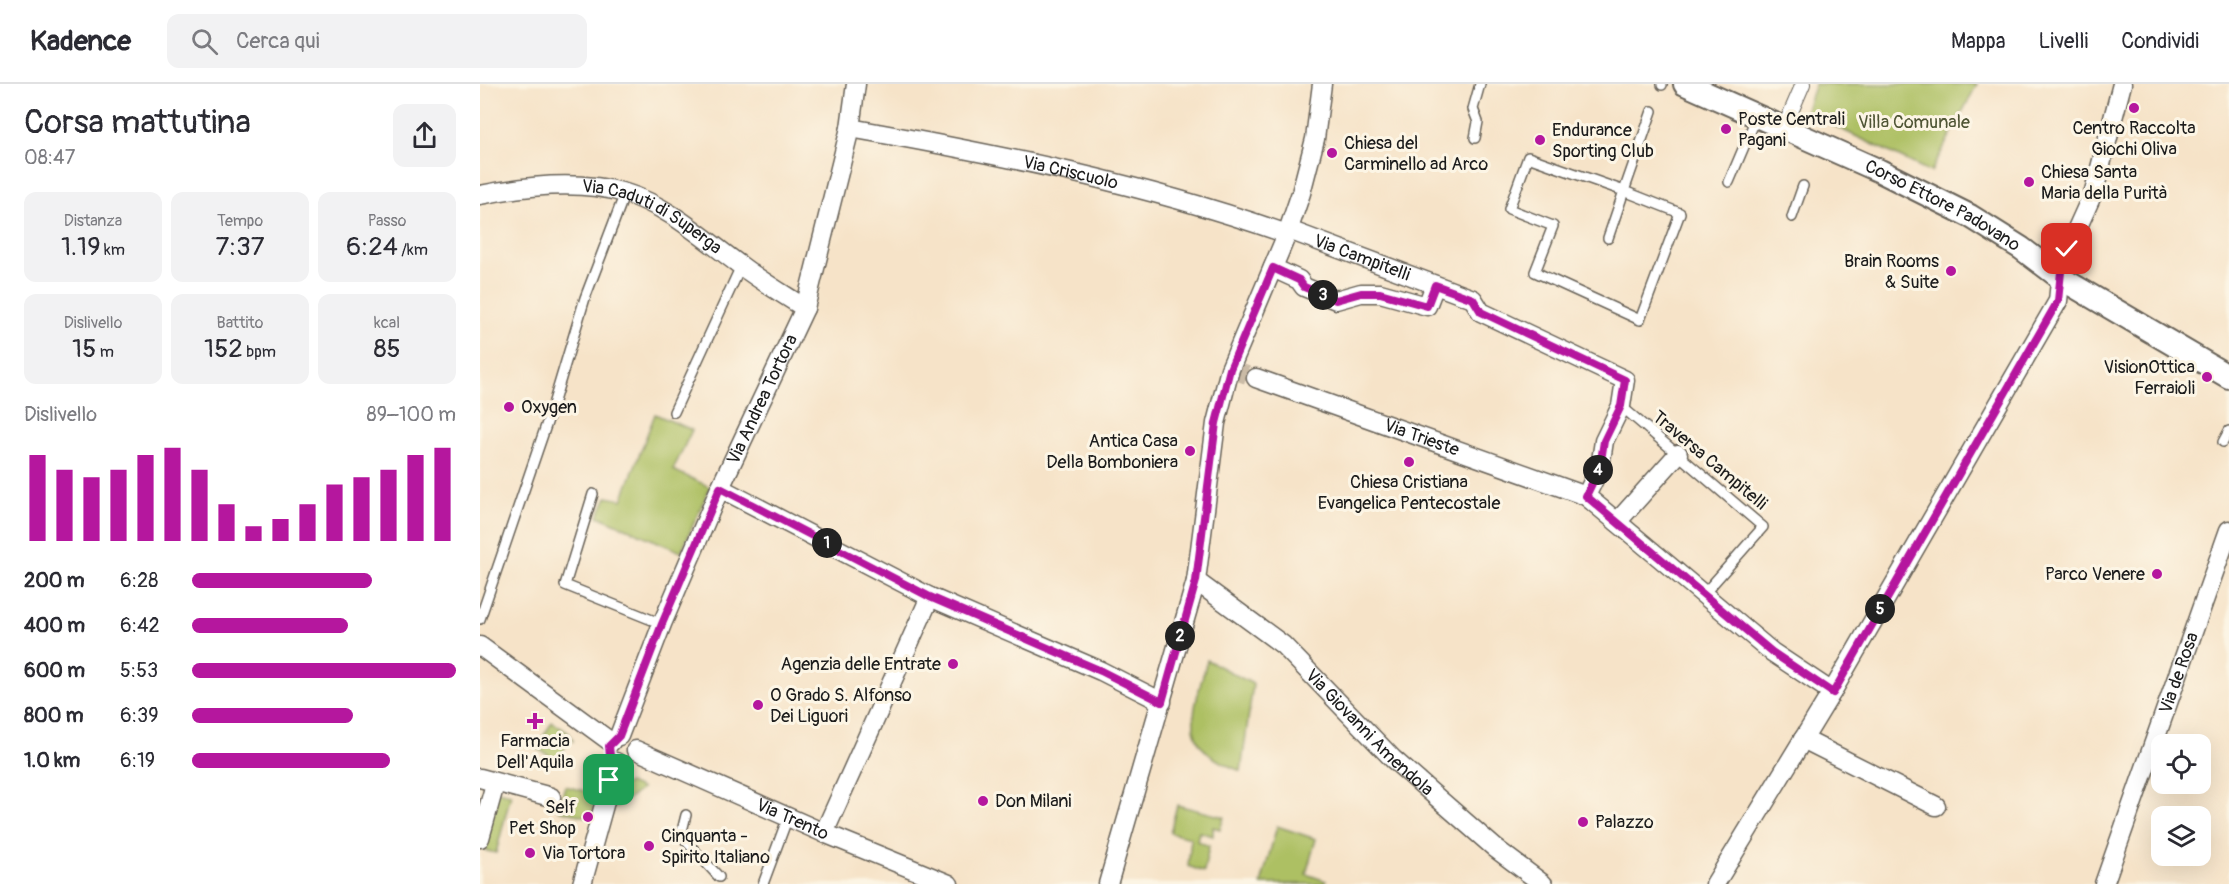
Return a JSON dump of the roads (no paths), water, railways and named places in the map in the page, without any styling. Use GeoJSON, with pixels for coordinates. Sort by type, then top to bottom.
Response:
{"type":"FeatureCollection","features":[{"type":"Feature","properties":{"kind":"street","name":"Via Andrea Tortora"},"geometry":{"type":"LineString","coordinates":[[615,739],[720,488],[805,308],[850,128],[856,84]]}},
{"type":"Feature","properties":{"kind":"street"},"geometry":{"type":"LineString","coordinates":[[1108,884],[1196,581],[1216,423],[1230,369],[1288,232],[1313,147],[1322,84]]}},
{"type":"Feature","properties":{"kind":"street","name":"Corso Ettore Padovano"},"geometry":{"type":"LineString","coordinates":[[1685,84],[1785,128],[1817,148],[1970,216],[2021,248],[2062,279],[2229,377]]}},
{"type":"Feature","properties":{"kind":"street"},"geometry":{"type":"LineString","coordinates":[[1785,128],[1803,84]]}},
{"type":"Feature","properties":{"kind":"street"},"geometry":{"type":"LineString","coordinates":[[1715,884],[1833,693],[2058,301],[2062,262],[2094,191],[2122,84]]}},
{"type":"Feature","properties":{"kind":"street","name":"Via Criscuolo"},"geometry":{"type":"LineString","coordinates":[[850,128],[1036,162],[1234,215],[1288,232]]}},
{"type":"Feature","properties":{"kind":"street","name":"Via Caduti di Superga"},"geometry":{"type":"LineString","coordinates":[[480,195],[582,186],[625,193],[680,219],[741,266],[805,308]]}},
{"type":"Feature","properties":{"kind":"street","name":"Via Campitelli"},"geometry":{"type":"LineString","coordinates":[[1288,232],[1473,299],[1481,312],[1625,380],[1621,406]]}},
{"type":"Feature","properties":{"kind":"street"},"geometry":{"type":"LineString","coordinates":[[1273,268],[1299,280],[1304,287],[1336,300],[1361,293],[1380,293],[1427,306],[1435,285]]}},
{"type":"Feature","properties":{"kind":"street","name":"Via Trieste"},"geometry":{"type":"LineString","coordinates":[[1256,378],[1586,496],[1772,652],[1833,693]]}},
{"type":"Feature","properties":{"kind":"street"},"geometry":{"type":"LineString","coordinates":[[1586,496],[1600,467],[1604,441],[1621,406]]}},
{"type":"Feature","properties":{"kind":"street"},"geometry":{"type":"LineString","coordinates":[[1617,522],[1678,454]]}},
{"type":"Feature","properties":{"kind":"street"},"geometry":{"type":"LineString","coordinates":[[720,488],[930,597],[1101,671],[1162,702]]}},
{"type":"Feature","properties":{"kind":"street","name":"Via de Rosa"},"geometry":{"type":"LineString","coordinates":[[2104,884],[2229,530]]}},
{"type":"Feature","properties":{"kind":"street","name":"Via Giovanni Amendola"},"geometry":{"type":"LineString","coordinates":[[1196,581],[1283,645],[1393,759],[1496,848],[1543,884]]}},
{"type":"Feature","properties":{"kind":"street"},"geometry":{"type":"LineString","coordinates":[[824,833],[930,597]]}},
{"type":"Feature","properties":{"kind":"street"},"geometry":{"type":"LineString","coordinates":[[480,646],[615,739],[632,739],[636,750],[629,762],[616,762]]}},
{"type":"Feature","properties":{"kind":"street"},"geometry":{"type":"LineString","coordinates":[[615,739],[608,751],[616,762]]}},
{"type":"Feature","properties":{"kind":"street"},"geometry":{"type":"LineString","coordinates":[[1803,739],[1936,806]]}},
{"type":"Feature","properties":{"kind":"street","name":"Via Trento"},"geometry":{"type":"LineString","coordinates":[[636,750],[824,833],[949,884]]}},
{"type":"Feature","properties":{"kind":"street"},"geometry":{"type":"LineString","coordinates":[[582,884],[616,762]]}},
{"type":"Feature","properties":{"kind":"street"},"geometry":{"type":"LineString","coordinates":[[480,837],[488,781],[551,797]]}},
{"type":"Feature","properties":{"kind":"lane"},"geometry":{"type":"LineString","coordinates":[[1475,138],[1478,122],[1473,109],[1480,84]]}},
{"type":"Feature","properties":{"kind":"lane"},"geometry":{"type":"LineString","coordinates":[[1608,238],[1652,111]]}},
{"type":"Feature","properties":{"kind":"lane"},"geometry":{"type":"LineString","coordinates":[[1729,182],[1757,116]]}},
{"type":"Feature","properties":{"kind":"lane"},"geometry":{"type":"LineString","coordinates":[[1528,157],[1624,191],[1680,213],[1640,320],[1535,272],[1553,226],[1509,209],[1528,157]]}},
{"type":"Feature","properties":{"kind":"lane"},"geometry":{"type":"LineString","coordinates":[[1792,217],[1803,186]]}},
{"type":"Feature","properties":{"kind":"lane"},"geometry":{"type":"LineString","coordinates":[[480,619],[552,408],[585,298],[625,193]]}},
{"type":"Feature","properties":{"kind":"lane"},"geometry":{"type":"LineString","coordinates":[[675,412],[741,266]]}},
{"type":"Feature","properties":{"kind":"lane","name":"Traversa Campitelli"},"geometry":{"type":"LineString","coordinates":[[1621,406],[1763,527],[1703,595]]}},
{"type":"Feature","properties":{"kind":"lane"},"geometry":{"type":"LineString","coordinates":[[2223,442],[2229,431]]}},
{"type":"Feature","properties":{"kind":"lane"},"geometry":{"type":"LineString","coordinates":[[593,494],[565,585],[662,624]]}},
{"type":"Feature","properties":{"kind":"lane"},"geometry":{"type":"LineString","coordinates":[[686,815],[682,831],[686,841],[719,877]]}},
{"type":"Feature","properties":{"kind":"lane"},"geometry":{"type":"LineString","coordinates":[[763,884],[788,817]]}},
{"type":"Feature","properties":{"kind":"tunnel"},"geometry":{"type":"LineString","coordinates":[[1230,369],[1256,378]]}},
{"type":"Feature","properties":{"kind":"place","name":"Centro Raccolta Giochi Oliva"},"geometry":{"type":"Point","coordinates":[2134,108]}},
{"type":"Feature","properties":{"kind":"place","name":"Poste Centrali Pagani"},"geometry":{"type":"Point","coordinates":[1726,129]}},
{"type":"Feature","properties":{"kind":"place","name":"Endurance Sporting Club"},"geometry":{"type":"Point","coordinates":[1540,140]}},
{"type":"Feature","properties":{"kind":"place","name":"Chiesa del Carminello ad Arco"},"geometry":{"type":"Point","coordinates":[1332,153]}},
{"type":"Feature","properties":{"kind":"place","name":"Chiesa Santa Maria della Purità"},"geometry":{"type":"Point","coordinates":[2029,182]}},
{"type":"Feature","properties":{"kind":"place","name":"Brain Rooms & Suite"},"geometry":{"type":"Point","coordinates":[1951,271]}},
{"type":"Feature","properties":{"kind":"place","name":"VisionOttica Ferraioli"},"geometry":{"type":"Point","coordinates":[2207,377]}},
{"type":"Feature","properties":{"kind":"place","name":"Oxygen"},"geometry":{"type":"Point","coordinates":[509,407]}},
{"type":"Feature","properties":{"kind":"place","name":"Antica Casa Della Bomboniera"},"geometry":{"type":"Point","coordinates":[1190,451]}},
{"type":"Feature","properties":{"kind":"place","name":"Chiesa Cristiana Evangelica Pentecostale"},"geometry":{"type":"Point","coordinates":[1409,462]}},
{"type":"Feature","properties":{"kind":"place","name":"Parco Venere"},"geometry":{"type":"Point","coordinates":[2157,574]}},
{"type":"Feature","properties":{"kind":"place","name":"Agenzia delle Entrate"},"geometry":{"type":"Point","coordinates":[953,664]}},
{"type":"Feature","properties":{"kind":"place","name":"O Grado S. Alfonso Dei Liguori"},"geometry":{"type":"Point","coordinates":[758,705]}},
{"type":"Feature","properties":{"kind":"place","name":"Farmacia Dell'Aquila"},"geometry":{"type":"Point","coordinates":[535,721]}},
{"type":"Feature","properties":{"kind":"place","name":"Don Milani"},"geometry":{"type":"Point","coordinates":[983,801]}},
{"type":"Feature","properties":{"kind":"place","name":"Self Pet Shop"},"geometry":{"type":"Point","coordinates":[588,817]}},
{"type":"Feature","properties":{"kind":"place","name":"Palazzo"},"geometry":{"type":"Point","coordinates":[1583,822]}},
{"type":"Feature","properties":{"kind":"place","name":"Cinquanta - Spirito Italiano"},"geometry":{"type":"Point","coordinates":[649,846]}},
{"type":"Feature","properties":{"kind":"place","name":"Via Tortora"},"geometry":{"type":"Point","coordinates":[530,853]}},
{"type":"Feature","properties":{"kind":"park label","name":"Villa Comunale"},"geometry":{"type":"Point","coordinates":[1914,122]}}]}
